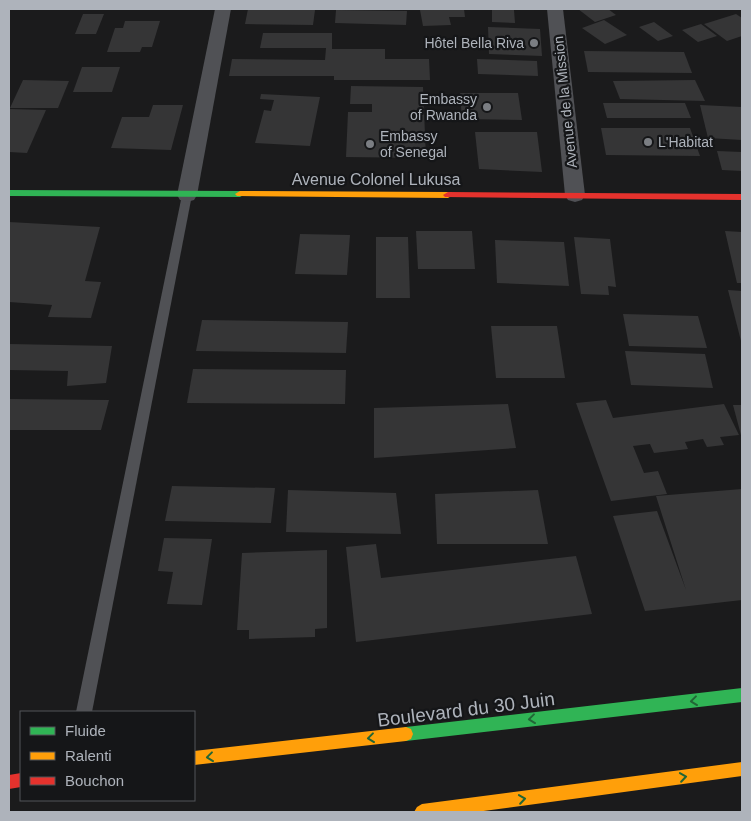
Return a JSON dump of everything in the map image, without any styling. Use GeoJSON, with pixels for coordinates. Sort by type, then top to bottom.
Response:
{"type":"FeatureCollection","features":[{"type":"Feature","properties":{"kind":"main road","name":"Avenue Colonel Lukusa"},"geometry":{"type":"LineString","coordinates":[[9,193],[742,196]]}},
{"type":"Feature","properties":{"kind":"main road","name":"Boulevard du 30 Juin"},"geometry":{"type":"LineString","coordinates":[[195,758],[742,695]]}},
{"type":"Feature","properties":{"kind":"main road"},"geometry":{"type":"LineString","coordinates":[[422,812],[500,807],[742,769]]}},
{"type":"Feature","properties":{"kind":"street"},"geometry":{"type":"LineString","coordinates":[[187,195],[223,9]]}},
{"type":"Feature","properties":{"kind":"street","name":"Avenue de la Mission"},"geometry":{"type":"LineString","coordinates":[[555,9],[575,196]]}},
{"type":"Feature","properties":{"kind":"lane"},"geometry":{"type":"LineString","coordinates":[[84,711],[187,195]]}},
{"type":"Feature","properties":{"kind":"building"},"geometry":{"type":"Polygon","coordinates":[[[248,9],[315,10],[313,25],[245,24],[248,9]]]}},
{"type":"Feature","properties":{"kind":"building"},"geometry":{"type":"Polygon","coordinates":[[[464,9],[465,17],[449,17],[451,25],[423,26],[420,10],[464,9]]]}},
{"type":"Feature","properties":{"kind":"building"},"geometry":{"type":"Polygon","coordinates":[[[492,9],[514,10],[515,23],[492,22],[492,9]]]}},
{"type":"Feature","properties":{"kind":"building"},"geometry":{"type":"Polygon","coordinates":[[[578,9],[608,9],[616,15],[595,22],[578,9]]]}},
{"type":"Feature","properties":{"kind":"building"},"geometry":{"type":"Polygon","coordinates":[[[336,10],[407,11],[406,25],[335,23],[336,10]]]}},
{"type":"Feature","properties":{"kind":"building"},"geometry":{"type":"Polygon","coordinates":[[[83,14],[104,14],[96,34],[75,34],[83,14]]]}},
{"type":"Feature","properties":{"kind":"building"},"geometry":{"type":"Polygon","coordinates":[[[736,14],[742,18],[742,36],[727,41],[704,24],[736,14]]]}},
{"type":"Feature","properties":{"kind":"building"},"geometry":{"type":"Polygon","coordinates":[[[604,20],[627,35],[605,44],[582,28],[604,20]]]}},
{"type":"Feature","properties":{"kind":"building"},"geometry":{"type":"Polygon","coordinates":[[[125,21],[160,21],[152,47],[142,47],[140,52],[107,52],[115,28],[123,28],[125,21]]]}},
{"type":"Feature","properties":{"kind":"building"},"geometry":{"type":"Polygon","coordinates":[[[654,22],[673,36],[658,41],[639,27],[654,22]]]}},
{"type":"Feature","properties":{"kind":"building"},"geometry":{"type":"Polygon","coordinates":[[[701,24],[717,36],[698,42],[682,30],[701,24]]]}},
{"type":"Feature","properties":{"kind":"building"},"geometry":{"type":"Polygon","coordinates":[[[488,27],[540,29],[542,56],[489,54],[488,27]]]}},
{"type":"Feature","properties":{"kind":"building"},"geometry":{"type":"Polygon","coordinates":[[[263,33],[332,33],[332,49],[385,49],[385,59],[429,59],[430,80],[334,80],[334,76],[229,76],[232,59],[325,60],[326,48],[260,48],[263,33]]]}},
{"type":"Feature","properties":{"kind":"building"},"geometry":{"type":"Polygon","coordinates":[[[584,51],[684,52],[692,73],[588,72],[584,51]]]}},
{"type":"Feature","properties":{"kind":"building"},"geometry":{"type":"Polygon","coordinates":[[[477,59],[537,61],[538,76],[478,74],[477,59]]]}},
{"type":"Feature","properties":{"kind":"building"},"geometry":{"type":"Polygon","coordinates":[[[82,67],[120,67],[112,92],[73,92],[82,67]]]}},
{"type":"Feature","properties":{"kind":"building"},"geometry":{"type":"Polygon","coordinates":[[[23,80],[69,81],[58,108],[10,108],[23,80]]]}},
{"type":"Feature","properties":{"kind":"building"},"geometry":{"type":"Polygon","coordinates":[[[695,80],[705,101],[620,99],[613,81],[695,80]]]}},
{"type":"Feature","properties":{"kind":"building"},"geometry":{"type":"Polygon","coordinates":[[[351,86],[423,87],[426,158],[346,157],[348,112],[372,112],[372,104],[350,104],[351,86]]]}},
{"type":"Feature","properties":{"kind":"building"},"geometry":{"type":"Polygon","coordinates":[[[460,93],[518,93],[522,120],[462,119],[460,93]]]}},
{"type":"Feature","properties":{"kind":"building"},"geometry":{"type":"Polygon","coordinates":[[[261,94],[320,97],[310,146],[255,143],[264,110],[271,111],[274,100],[260,99],[261,94]]]}},
{"type":"Feature","properties":{"kind":"building"},"geometry":{"type":"Polygon","coordinates":[[[603,103],[685,103],[691,118],[607,118],[603,103]]]}},
{"type":"Feature","properties":{"kind":"building"},"geometry":{"type":"Polygon","coordinates":[[[153,105],[183,105],[171,150],[111,148],[122,117],[149,117],[153,105]]]}},
{"type":"Feature","properties":{"kind":"building"},"geometry":{"type":"Polygon","coordinates":[[[700,105],[742,107],[742,140],[708,138],[700,105]]]}},
{"type":"Feature","properties":{"kind":"building"},"geometry":{"type":"Polygon","coordinates":[[[9,109],[46,110],[27,153],[9,152],[9,109]]]}},
{"type":"Feature","properties":{"kind":"building"},"geometry":{"type":"Polygon","coordinates":[[[601,128],[690,128],[700,156],[606,155],[601,128]]]}},
{"type":"Feature","properties":{"kind":"building"},"geometry":{"type":"Polygon","coordinates":[[[475,132],[537,132],[542,172],[479,169],[475,132]]]}},
{"type":"Feature","properties":{"kind":"building"},"geometry":{"type":"Polygon","coordinates":[[[717,151],[742,152],[742,171],[722,170],[717,151]]]}},
{"type":"Feature","properties":{"kind":"building"},"geometry":{"type":"Polygon","coordinates":[[[9,222],[100,227],[85,281],[101,282],[91,318],[48,317],[52,305],[9,302],[9,222]]]}},
{"type":"Feature","properties":{"kind":"building"},"geometry":{"type":"Polygon","coordinates":[[[416,231],[472,231],[475,269],[418,269],[416,231]]]}},
{"type":"Feature","properties":{"kind":"building"},"geometry":{"type":"Polygon","coordinates":[[[725,231],[742,232],[742,283],[737,283],[725,231]]]}},
{"type":"Feature","properties":{"kind":"building"},"geometry":{"type":"Polygon","coordinates":[[[300,234],[350,235],[347,275],[295,274],[300,234]]]}},
{"type":"Feature","properties":{"kind":"building"},"geometry":{"type":"Polygon","coordinates":[[[376,237],[408,237],[410,298],[376,298],[376,237]]]}},
{"type":"Feature","properties":{"kind":"building"},"geometry":{"type":"Polygon","coordinates":[[[574,237],[610,239],[616,287],[608,286],[609,295],[581,294],[574,237]]]}},
{"type":"Feature","properties":{"kind":"building"},"geometry":{"type":"Polygon","coordinates":[[[495,240],[564,242],[569,286],[497,283],[495,240]]]}},
{"type":"Feature","properties":{"kind":"building"},"geometry":{"type":"Polygon","coordinates":[[[728,290],[742,291],[742,345],[728,290]]]}},
{"type":"Feature","properties":{"kind":"building"},"geometry":{"type":"Polygon","coordinates":[[[623,314],[698,316],[707,348],[629,346],[623,314]]]}},
{"type":"Feature","properties":{"kind":"building"},"geometry":{"type":"Polygon","coordinates":[[[202,320],[348,322],[346,353],[196,351],[202,320]]]}},
{"type":"Feature","properties":{"kind":"building"},"geometry":{"type":"Polygon","coordinates":[[[491,326],[557,326],[565,378],[496,378],[491,326]]]}},
{"type":"Feature","properties":{"kind":"building"},"geometry":{"type":"Polygon","coordinates":[[[9,344],[112,346],[106,383],[67,386],[68,371],[9,370],[9,344]]]}},
{"type":"Feature","properties":{"kind":"building"},"geometry":{"type":"Polygon","coordinates":[[[625,351],[705,354],[713,388],[631,385],[625,351]]]}},
{"type":"Feature","properties":{"kind":"building"},"geometry":{"type":"Polygon","coordinates":[[[193,369],[346,370],[345,404],[187,403],[193,369]]]}},
{"type":"Feature","properties":{"kind":"building"},"geometry":{"type":"Polygon","coordinates":[[[9,399],[109,400],[101,430],[9,430],[9,399]]]}},
{"type":"Feature","properties":{"kind":"building"},"geometry":{"type":"Polygon","coordinates":[[[606,400],[613,418],[724,404],[739,435],[720,437],[724,445],[707,447],[703,439],[685,442],[688,449],[654,453],[650,444],[633,446],[644,473],[658,471],[667,494],[611,501],[576,403],[606,400]]]}},
{"type":"Feature","properties":{"kind":"building"},"geometry":{"type":"Polygon","coordinates":[[[508,404],[516,448],[374,458],[374,408],[508,404]]]}},
{"type":"Feature","properties":{"kind":"building"},"geometry":{"type":"Polygon","coordinates":[[[733,405],[742,405],[742,439],[733,405]]]}},
{"type":"Feature","properties":{"kind":"building"},"geometry":{"type":"Polygon","coordinates":[[[172,486],[275,488],[271,523],[165,521],[172,486]]]}},
{"type":"Feature","properties":{"kind":"building"},"geometry":{"type":"Polygon","coordinates":[[[742,489],[742,600],[645,611],[613,516],[657,511],[686,590],[656,496],[742,489]]]}},
{"type":"Feature","properties":{"kind":"building"},"geometry":{"type":"Polygon","coordinates":[[[288,490],[396,493],[401,534],[286,532],[288,490]]]}},
{"type":"Feature","properties":{"kind":"building"},"geometry":{"type":"Polygon","coordinates":[[[538,490],[548,544],[437,544],[435,494],[538,490]]]}},
{"type":"Feature","properties":{"kind":"building"},"geometry":{"type":"Polygon","coordinates":[[[164,538],[212,539],[202,605],[167,604],[173,572],[158,571],[164,538]]]}},
{"type":"Feature","properties":{"kind":"building"},"geometry":{"type":"Polygon","coordinates":[[[376,544],[381,578],[576,556],[592,614],[356,642],[346,547],[376,544]]]}},
{"type":"Feature","properties":{"kind":"building"},"geometry":{"type":"Polygon","coordinates":[[[327,550],[327,628],[315,629],[315,637],[249,639],[249,630],[237,630],[242,553],[327,550]]]}},
{"type":"Feature","properties":{"kind":"traffic: fast"},"geometry":{"type":"LineString","coordinates":[[9,193],[240,194]]}},
{"type":"Feature","properties":{"kind":"traffic: fast"},"geometry":{"type":"LineString","coordinates":[[406,734],[742,695]]}},
{"type":"Feature","properties":{"kind":"traffic: slow"},"geometry":{"type":"LineString","coordinates":[[240,194],[448,195]]}},
{"type":"Feature","properties":{"kind":"traffic: slow"},"geometry":{"type":"LineString","coordinates":[[195,758],[406,734]]}},
{"type":"Feature","properties":{"kind":"traffic: slow"},"geometry":{"type":"LineString","coordinates":[[422,812],[742,769]]}},
{"type":"Feature","properties":{"kind":"traffic: jam"},"geometry":{"type":"LineString","coordinates":[[448,195],[742,197]]}},
{"type":"Feature","properties":{"kind":"traffic: jam"},"geometry":{"type":"LineString","coordinates":[[9,782],[20,780]]}},
{"type":"Feature","properties":{"kind":"place","name":"Hôtel Bella Riva"},"geometry":{"type":"Point","coordinates":[534,43]}},
{"type":"Feature","properties":{"kind":"place","name":"Embassy of Rwanda"},"geometry":{"type":"Point","coordinates":[487,107]}},
{"type":"Feature","properties":{"kind":"place","name":"L'Habitat"},"geometry":{"type":"Point","coordinates":[648,142]}},
{"type":"Feature","properties":{"kind":"place","name":"Embassy of Senegal"},"geometry":{"type":"Point","coordinates":[370,144]}}]}
